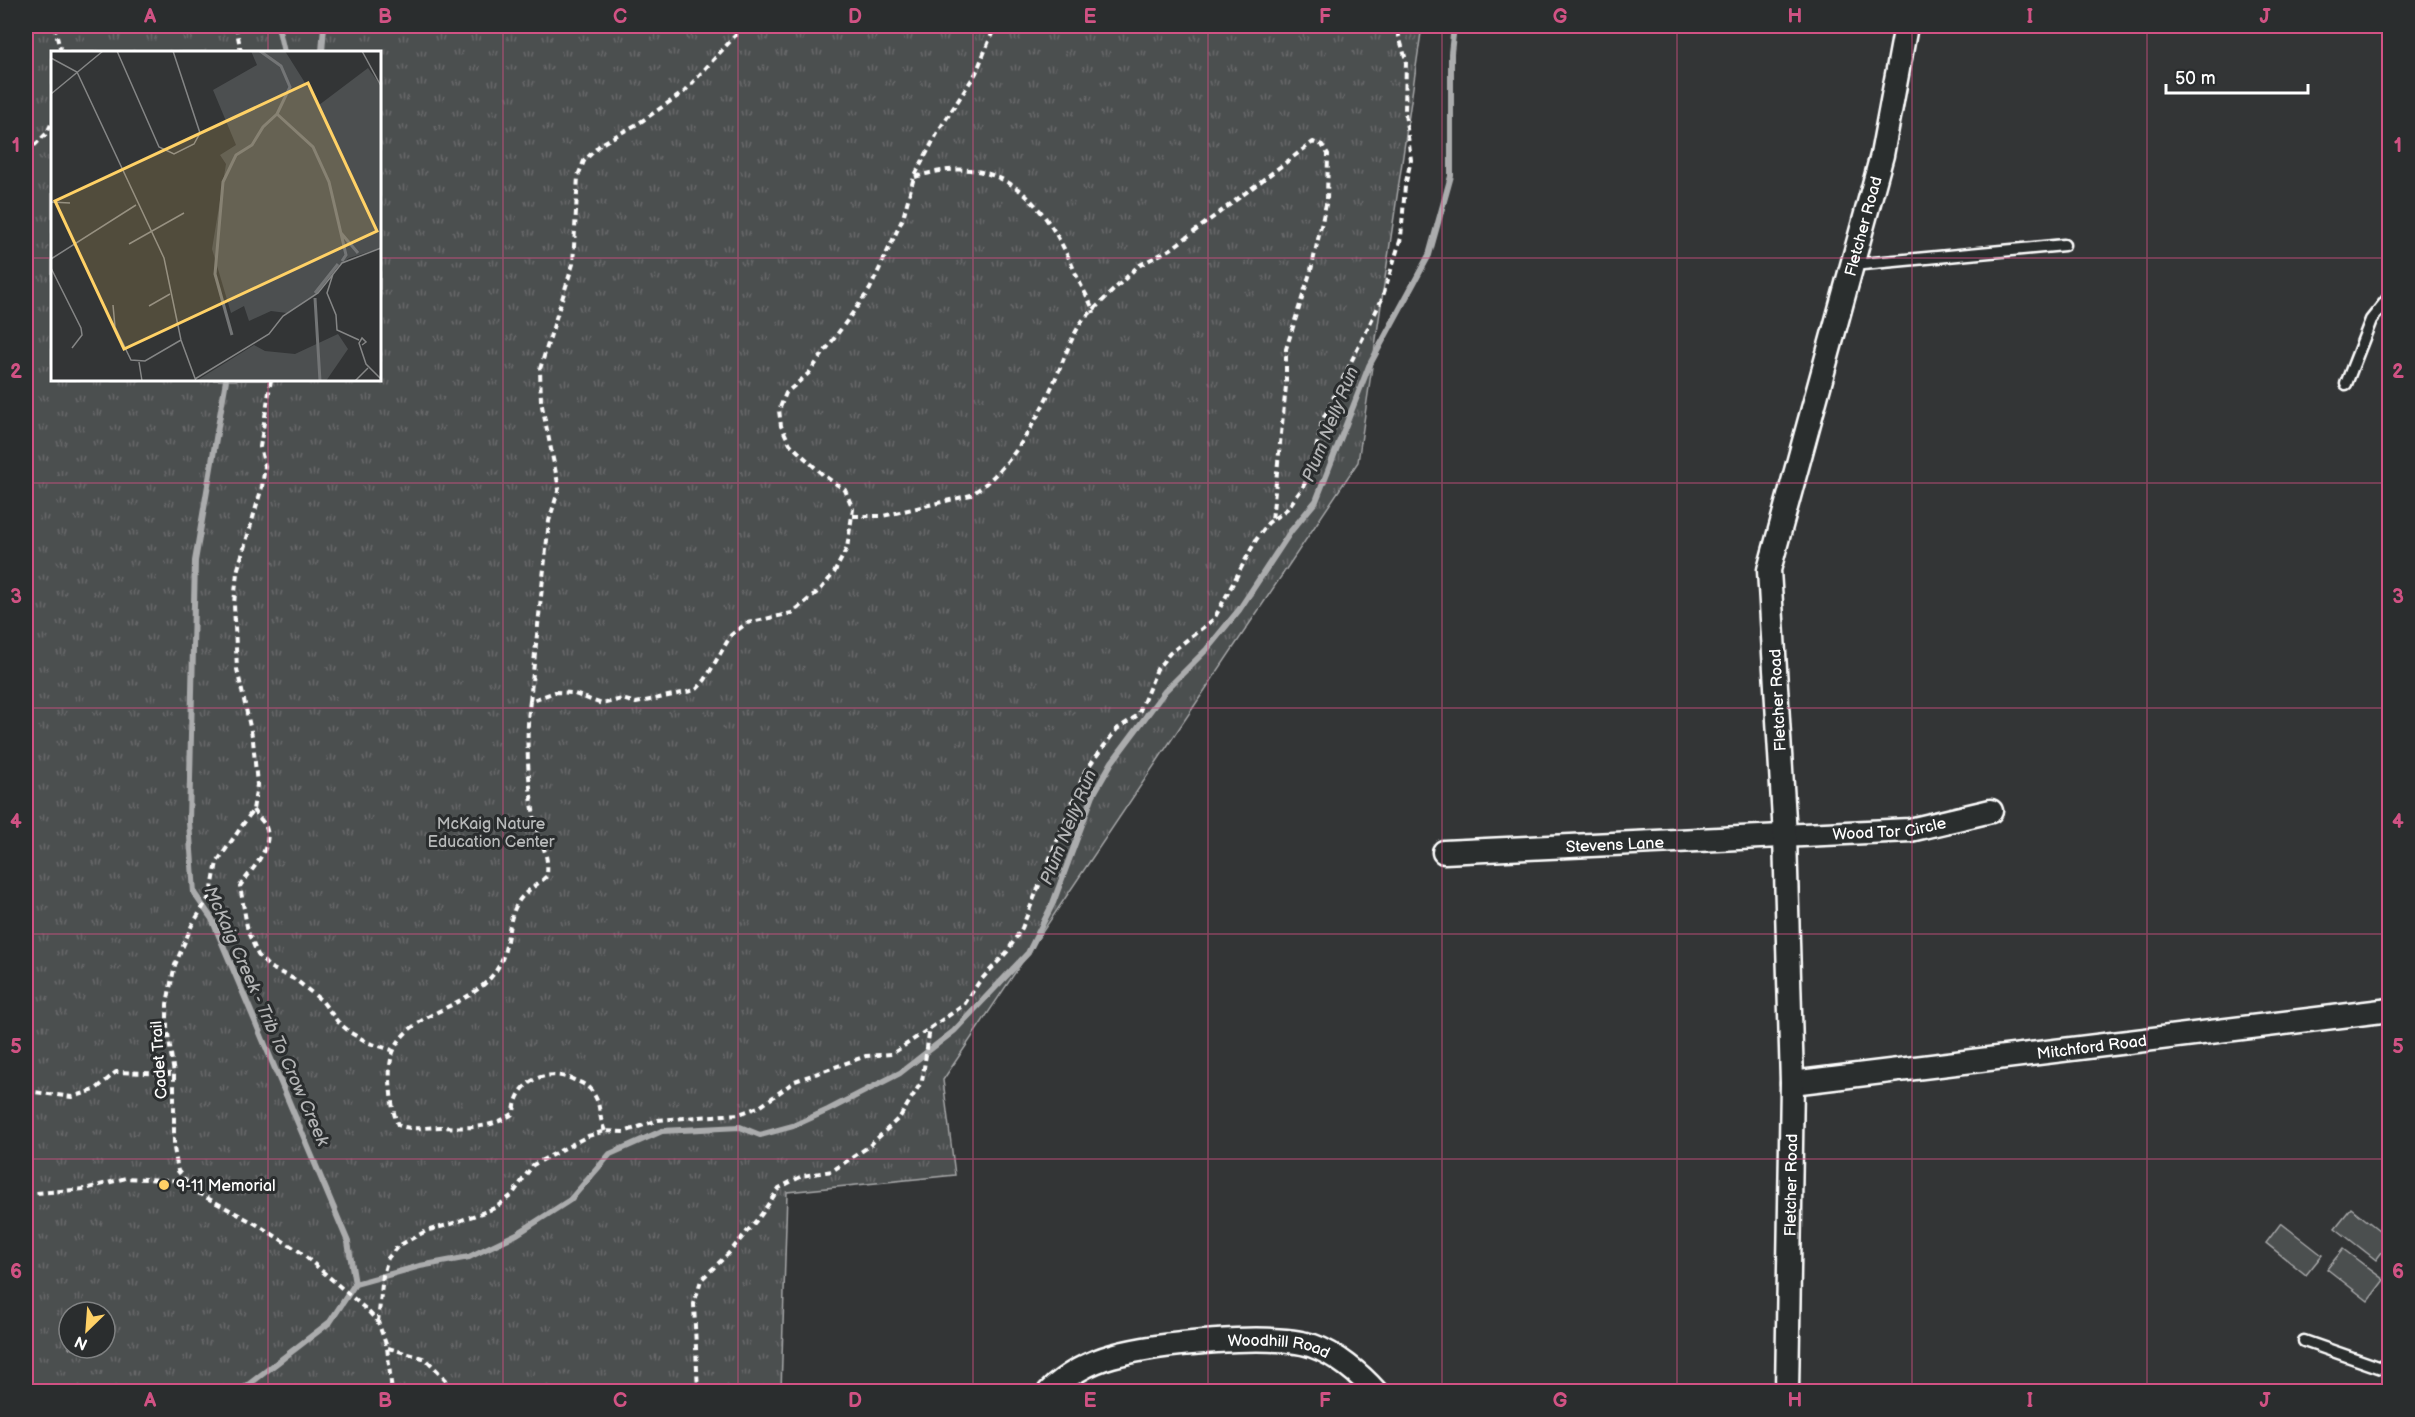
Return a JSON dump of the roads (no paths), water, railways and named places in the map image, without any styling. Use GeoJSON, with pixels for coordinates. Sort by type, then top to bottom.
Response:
{"type":"FeatureCollection","features":[{"type":"Feature","properties":{"kind":"street","name":"Fletcher Road"},"geometry":{"type":"LineString","coordinates":[[1787,1392],[1792,1083],[1785,837],[1769,570],[1882,155],[1906,26]]}},
{"type":"Feature","properties":{"kind":"street","name":"Wood Tor Circle"},"geometry":{"type":"LineString","coordinates":[[1785,837],[1910,830],[1991,811]]}},
{"type":"Feature","properties":{"kind":"street","name":"Stevens Lane"},"geometry":{"type":"LineString","coordinates":[[1444,852],[1785,837]]}},
{"type":"Feature","properties":{"kind":"street","name":"Mitchford Road"},"geometry":{"type":"LineString","coordinates":[[1792,1083],[2390,1010]]}},
{"type":"Feature","properties":{"kind":"street","name":"Woodhill Road"},"geometry":{"type":"LineString","coordinates":[[1049,1392],[1075,1372],[1112,1356],[1165,1346],[1267,1339],[1313,1346],[1346,1365],[1376,1392]]}},
{"type":"Feature","properties":{"kind":"lane"},"geometry":{"type":"LineString","coordinates":[[1852,265],[2064,245]]}},
{"type":"Feature","properties":{"kind":"lane"},"geometry":{"type":"LineString","coordinates":[[2346,384],[2372,321],[2390,296]]}},
{"type":"Feature","properties":{"kind":"lane"},"geometry":{"type":"LineString","coordinates":[[2304,1341],[2390,1371]]}},
{"type":"Feature","properties":{"kind":"waterway"},"geometry":{"type":"LineString","coordinates":[[278,26],[284,51]]}},
{"type":"Feature","properties":{"kind":"waterway","name":"McKaig Creek - Trib To Crow Creek"},"geometry":{"type":"LineString","coordinates":[[322,51],[324,26]]}},
{"type":"Feature","properties":{"kind":"waterway","name":"Plum Nelly Run"},"geometry":{"type":"LineString","coordinates":[[355,1284],[420,1266],[469,1257],[517,1234],[570,1200],[610,1154],[662,1131],[740,1127],[760,1135],[793,1126],[828,1110],[900,1073],[954,1031],[1028,953],[1053,903],[1093,795],[1112,762],[1165,691],[1207,649],[1239,610],[1291,531],[1316,501],[1369,366],[1429,255],[1451,176],[1451,53],[1454,26]]}},
{"type":"Feature","properties":{"kind":"waterway","name":"McKaig Creek - Trib To Crow Creek"},"geometry":{"type":"LineString","coordinates":[[226,381],[195,561],[189,822],[194,893],[212,919],[348,1242],[355,1284],[330,1322],[239,1392]]}},
{"type":"Feature","properties":{"kind":"place","name":"9-11 Memorial"},"geometry":{"type":"Point","coordinates":[164,1185]}},
{"type":"Feature","properties":{"kind":"park label","name":"McKaig Nature Education Center"},"geometry":{"type":"Point","coordinates":[491,832]}}]}
